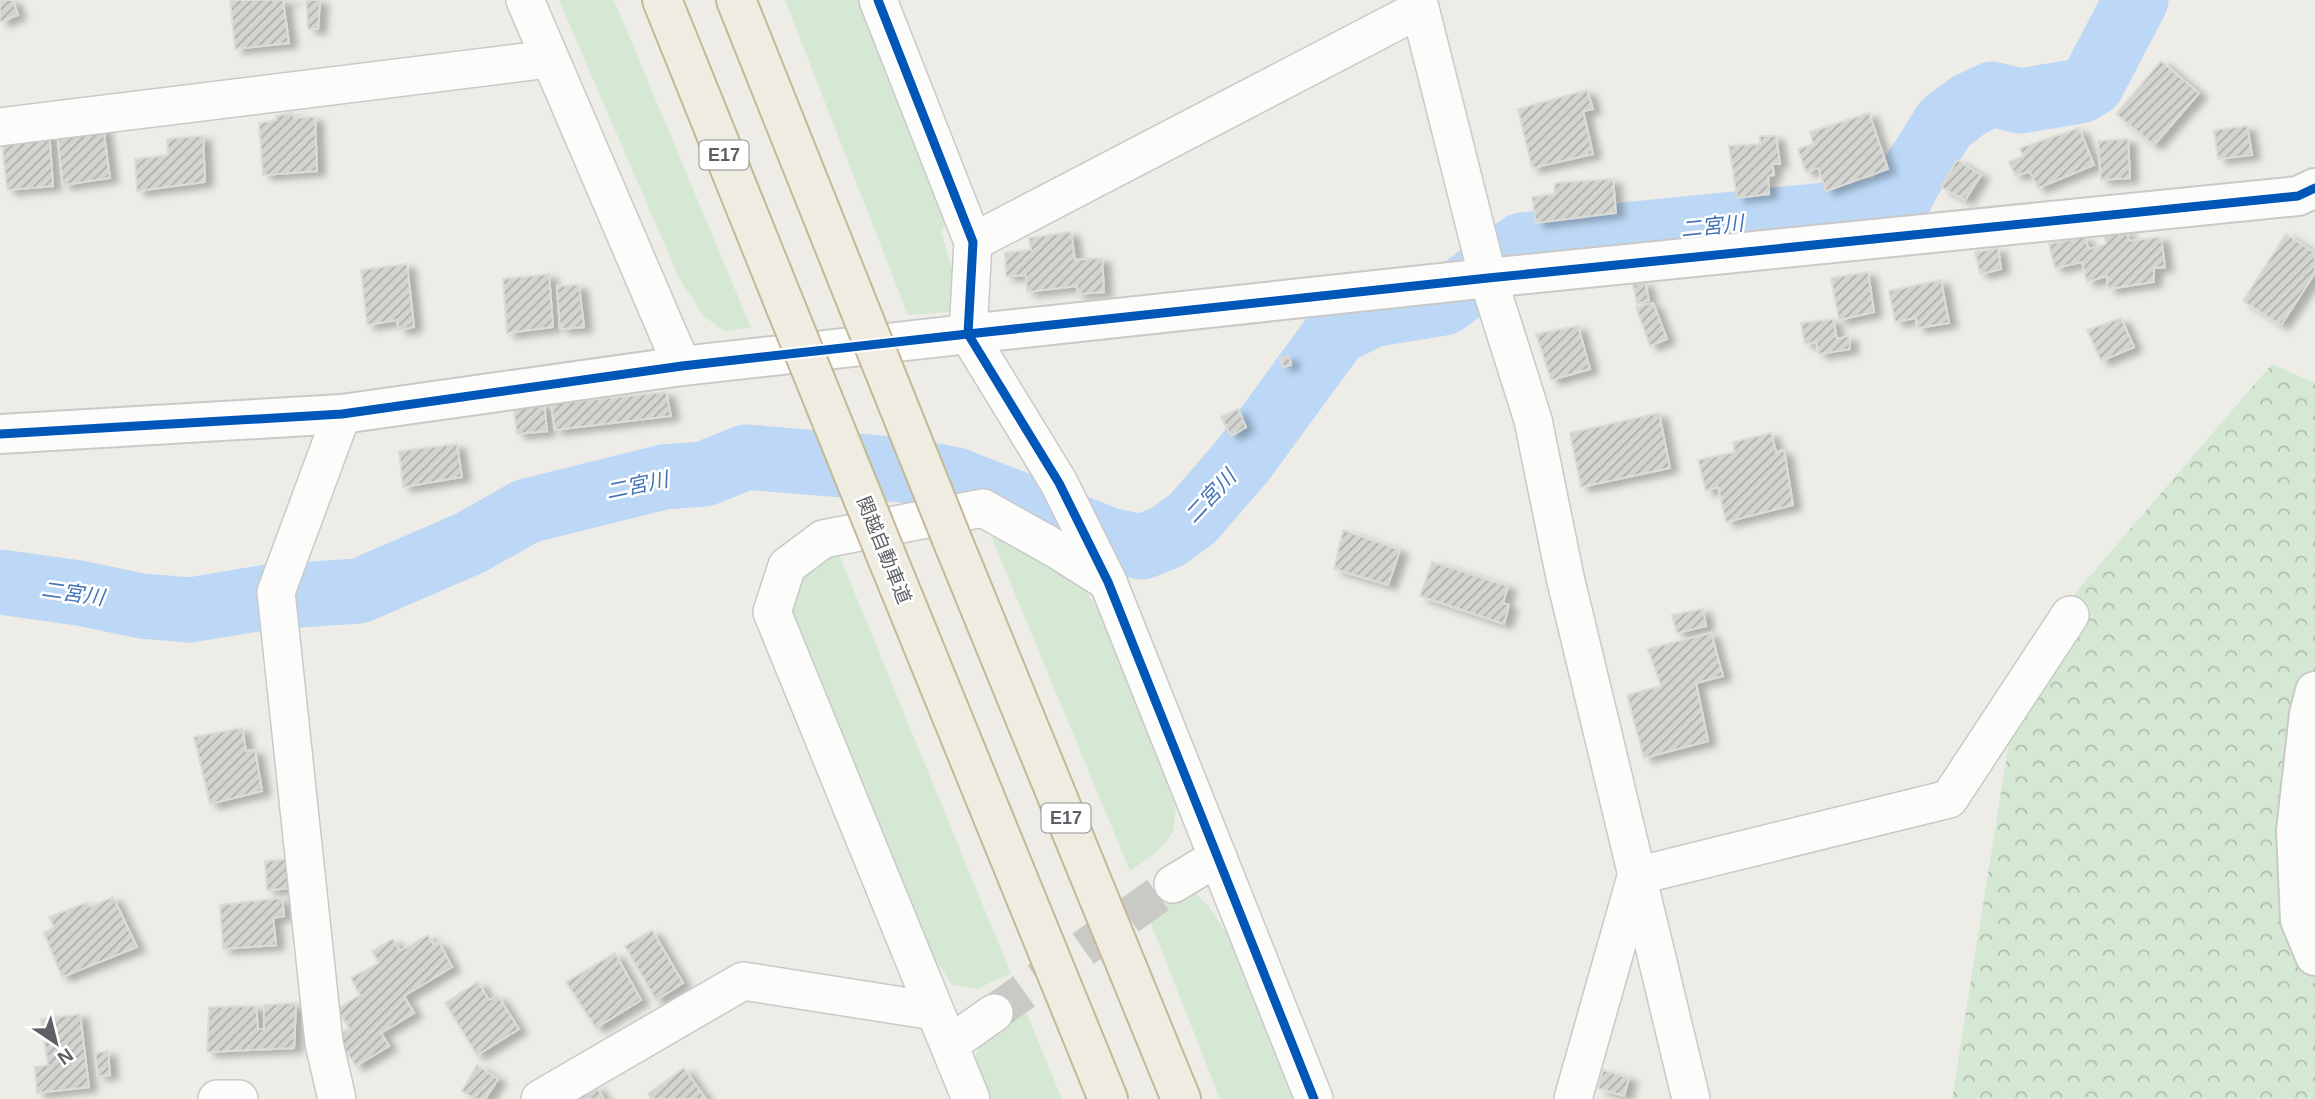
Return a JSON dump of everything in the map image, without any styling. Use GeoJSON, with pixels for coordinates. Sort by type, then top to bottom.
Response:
{"type":"FeatureCollection","features":[{"type":"Feature","properties":{"kind":"highway","name":"関越自動車道"},"geometry":{"type":"LineString","coordinates":[[662,0],[1108,1099]]}},
{"type":"Feature","properties":{"kind":"highway","name":"E17"},"geometry":{"type":"LineString","coordinates":[[736,0],[951,537],[1181,1099]]}},
{"type":"Feature","properties":{"kind":"street"},"geometry":{"type":"LineString","coordinates":[[525,0],[681,366]]}},
{"type":"Feature","properties":{"kind":"street"},"geometry":{"type":"LineString","coordinates":[[878,0],[973,242],[968,334],[1059,483],[1108,583],[1314,1099]]}},
{"type":"Feature","properties":{"kind":"street"},"geometry":{"type":"LineString","coordinates":[[973,242],[1419,5],[1488,278],[1533,420],[1565,577],[1691,1099]]}},
{"type":"Feature","properties":{"kind":"street"},"geometry":{"type":"LineString","coordinates":[[0,127],[549,59]]}},
{"type":"Feature","properties":{"kind":"street"},"geometry":{"type":"LineString","coordinates":[[0,434],[342,414],[681,366],[1488,278],[2298,196],[2315,188]]}},
{"type":"Feature","properties":{"kind":"street"},"geometry":{"type":"LineString","coordinates":[[337,1099],[324,1043],[276,592],[342,414]]}},
{"type":"Feature","properties":{"kind":"street"},"geometry":{"type":"LineString","coordinates":[[971,1099],[772,612],[787,566],[823,539],[983,508],[1056,549],[1108,583]]}},
{"type":"Feature","properties":{"kind":"street"},"geometry":{"type":"LineString","coordinates":[[1636,876],[1949,799],[2070,615]]}},
{"type":"Feature","properties":{"kind":"street"},"geometry":{"type":"LineString","coordinates":[[2315,691],[2309,714],[2296,831],[2300,920],[2315,956]]}},
{"type":"Feature","properties":{"kind":"street"},"geometry":{"type":"LineString","coordinates":[[1173,884],[1218,857]]}},
{"type":"Feature","properties":{"kind":"street"},"geometry":{"type":"LineString","coordinates":[[1573,1099],[1636,876]]}},
{"type":"Feature","properties":{"kind":"street"},"geometry":{"type":"LineString","coordinates":[[540,1099],[743,981],[933,1010]]}},
{"type":"Feature","properties":{"kind":"street"},"geometry":{"type":"LineString","coordinates":[[950,1044],[995,1013]]}},
{"type":"Feature","properties":{"kind":"street"},"geometry":{"type":"LineString","coordinates":[[217,1099],[239,1099]]}},
{"type":"Feature","properties":{"kind":"green space"},"geometry":{"type":"Polygon","coordinates":[[[559,0],[614,0],[751,328],[724,331],[704,316],[679,278],[559,0]]]}},
{"type":"Feature","properties":{"kind":"green space"},"geometry":{"type":"Polygon","coordinates":[[[785,0],[861,0],[946,226],[941,231],[961,302],[950,312],[908,315],[785,0]]]}},
{"type":"Feature","properties":{"kind":"green space"},"geometry":{"type":"Polygon","coordinates":[[[2272,364],[2315,383],[2315,1099],[1952,1099],[2023,654],[2272,364]]]}},
{"type":"Feature","properties":{"kind":"green space"},"geometry":{"type":"Polygon","coordinates":[[[984,519],[1070,570],[1102,613],[1116,639],[1176,809],[1173,832],[1157,852],[1130,871],[984,519]]]}},
{"type":"Feature","properties":{"kind":"green space"},"geometry":{"type":"Polygon","coordinates":[[[835,545],[1011,974],[976,989],[952,985],[922,938],[783,594],[835,545]]]}},
{"type":"Feature","properties":{"kind":"green space"},"geometry":{"type":"Polygon","coordinates":[[[1179,886],[1196,894],[1226,932],[1293,1099],[1220,1099],[1146,911],[1179,886]]]}},
{"type":"Feature","properties":{"kind":"green space"},"geometry":{"type":"Polygon","coordinates":[[[1022,1002],[1062,1099],[982,1099],[972,1074],[986,1029],[1022,1002]]]}},
{"type":"Feature","properties":{"kind":"building"},"geometry":{"type":"Polygon","coordinates":[[[0,0],[13,0],[18,15],[0,22],[0,0]]]}},
{"type":"Feature","properties":{"kind":"building"},"geometry":{"type":"Polygon","coordinates":[[[230,0],[294,0],[283,1],[289,43],[235,49],[230,0]]]}},
{"type":"Feature","properties":{"kind":"building"},"geometry":{"type":"Polygon","coordinates":[[[306,0],[320,0],[318,29],[308,29],[306,0]]]}},
{"type":"Feature","properties":{"kind":"building"},"geometry":{"type":"Polygon","coordinates":[[[2161,61],[2199,93],[2154,145],[2116,114],[2161,61]]]}},
{"type":"Feature","properties":{"kind":"building"},"geometry":{"type":"Polygon","coordinates":[[[1587,90],[1593,109],[1583,111],[1593,154],[1532,168],[1518,109],[1587,90]]]}},
{"type":"Feature","properties":{"kind":"building"},"geometry":{"type":"Polygon","coordinates":[[[292,113],[294,118],[315,117],[317,171],[263,175],[259,123],[277,120],[276,116],[292,113]]]}},
{"type":"Feature","properties":{"kind":"building"},"geometry":{"type":"Polygon","coordinates":[[[1869,113],[1888,169],[1826,191],[1818,168],[1806,172],[1798,149],[1813,144],[1810,132],[1869,113]]]}},
{"type":"Feature","properties":{"kind":"building"},"geometry":{"type":"Polygon","coordinates":[[[2247,126],[2252,155],[2218,159],[2214,130],[2247,126]]]}},
{"type":"Feature","properties":{"kind":"building"},"geometry":{"type":"Polygon","coordinates":[[[103,127],[110,178],[63,185],[57,132],[103,127]]]}},
{"type":"Feature","properties":{"kind":"building"},"geometry":{"type":"Polygon","coordinates":[[[2079,128],[2094,165],[2038,188],[2030,172],[2015,175],[2009,162],[2023,156],[2020,148],[2079,128]]]}},
{"type":"Feature","properties":{"kind":"building"},"geometry":{"type":"Polygon","coordinates":[[[49,129],[53,186],[7,190],[2,142],[49,129]]]}},
{"type":"Feature","properties":{"kind":"building"},"geometry":{"type":"Polygon","coordinates":[[[203,136],[205,182],[137,191],[135,159],[168,155],[167,139],[203,136]]]}},
{"type":"Feature","properties":{"kind":"building"},"geometry":{"type":"Polygon","coordinates":[[[1760,136],[1776,136],[1780,164],[1772,164],[1774,175],[1768,176],[1769,194],[1737,198],[1729,146],[1760,144],[1760,136]]]}},
{"type":"Feature","properties":{"kind":"building"},"geometry":{"type":"Polygon","coordinates":[[[2128,139],[2130,178],[2101,180],[2098,141],[2128,139]]]}},
{"type":"Feature","properties":{"kind":"building"},"geometry":{"type":"Polygon","coordinates":[[[1957,160],[1981,175],[1965,200],[1941,187],[1957,160]]]}},
{"type":"Feature","properties":{"kind":"building"},"geometry":{"type":"Polygon","coordinates":[[[1613,179],[1616,213],[1536,223],[1532,197],[1554,194],[1555,183],[1613,179]]]}},
{"type":"Feature","properties":{"kind":"building"},"geometry":{"type":"Polygon","coordinates":[[[2126,231],[2129,241],[2161,237],[2165,267],[2154,268],[2154,282],[2108,289],[2107,276],[2087,282],[2082,262],[2055,268],[2049,244],[2084,237],[2089,249],[2106,244],[2104,234],[2126,231]]]}},
{"type":"Feature","properties":{"kind":"building"},"geometry":{"type":"Polygon","coordinates":[[[1071,232],[1075,260],[1102,258],[1104,292],[1077,294],[1077,286],[1027,292],[1026,275],[1006,276],[1005,253],[1031,250],[1029,238],[1071,232]]]}},
{"type":"Feature","properties":{"kind":"building"},"geometry":{"type":"Polygon","coordinates":[[[2286,234],[2315,253],[2315,273],[2281,325],[2243,301],[2286,234]]]}},
{"type":"Feature","properties":{"kind":"building"},"geometry":{"type":"Polygon","coordinates":[[[1998,248],[2001,269],[1980,274],[1975,252],[1998,248]]]}},
{"type":"Feature","properties":{"kind":"building"},"geometry":{"type":"Polygon","coordinates":[[[407,264],[414,327],[399,330],[397,320],[367,325],[361,270],[407,264]]]}},
{"type":"Feature","properties":{"kind":"building"},"geometry":{"type":"Polygon","coordinates":[[[1868,272],[1874,312],[1839,320],[1831,278],[1868,272]]]}},
{"type":"Feature","properties":{"kind":"building"},"geometry":{"type":"Polygon","coordinates":[[[549,274],[553,327],[507,333],[503,279],[549,274]]]}},
{"type":"Feature","properties":{"kind":"building"},"geometry":{"type":"Polygon","coordinates":[[[1941,280],[1949,323],[1917,328],[1916,318],[1895,322],[1889,291],[1941,280]]]}},
{"type":"Feature","properties":{"kind":"building"},"geometry":{"type":"Polygon","coordinates":[[[1645,282],[1649,300],[1637,304],[1633,285],[1645,282]]]}},
{"type":"Feature","properties":{"kind":"building"},"geometry":{"type":"Polygon","coordinates":[[[579,285],[584,327],[560,329],[557,286],[579,285]]]}},
{"type":"Feature","properties":{"kind":"building"},"geometry":{"type":"Polygon","coordinates":[[[1653,303],[1667,339],[1650,346],[1636,307],[1653,303]]]}},
{"type":"Feature","properties":{"kind":"building"},"geometry":{"type":"Polygon","coordinates":[[[2121,318],[2134,347],[2101,361],[2087,330],[2121,318]]]}},
{"type":"Feature","properties":{"kind":"building"},"geometry":{"type":"Polygon","coordinates":[[[1833,319],[1837,339],[1849,336],[1850,349],[1819,354],[1816,342],[1805,344],[1801,323],[1833,319]]]}},
{"type":"Feature","properties":{"kind":"building"},"geometry":{"type":"Polygon","coordinates":[[[1578,326],[1590,369],[1551,380],[1536,334],[1578,326]]]}},
{"type":"Feature","properties":{"kind":"building"},"geometry":{"type":"Polygon","coordinates":[[[1289,356],[1291,365],[1283,367],[1280,358],[1289,356]]]}},
{"type":"Feature","properties":{"kind":"building"},"geometry":{"type":"Polygon","coordinates":[[[666,392],[671,416],[555,430],[551,404],[666,392]]]}},
{"type":"Feature","properties":{"kind":"building"},"geometry":{"type":"Polygon","coordinates":[[[544,403],[547,431],[517,434],[513,406],[544,403]]]}},
{"type":"Feature","properties":{"kind":"building"},"geometry":{"type":"Polygon","coordinates":[[[1238,409],[1246,427],[1231,436],[1221,417],[1238,409]]]}},
{"type":"Feature","properties":{"kind":"building"},"geometry":{"type":"Polygon","coordinates":[[[1659,413],[1670,468],[1581,487],[1570,433],[1659,413]]]}},
{"type":"Feature","properties":{"kind":"building"},"geometry":{"type":"Polygon","coordinates":[[[1771,433],[1776,452],[1784,450],[1793,505],[1726,522],[1718,487],[1706,491],[1698,460],[1735,452],[1733,442],[1771,433]]]}},
{"type":"Feature","properties":{"kind":"building"},"geometry":{"type":"Polygon","coordinates":[[[457,444],[462,477],[403,487],[399,451],[457,444]]]}},
{"type":"Feature","properties":{"kind":"building"},"geometry":{"type":"Polygon","coordinates":[[[1343,530],[1400,550],[1388,585],[1334,569],[1343,530]]]}},
{"type":"Feature","properties":{"kind":"building"},"geometry":{"type":"Polygon","coordinates":[[[1432,562],[1508,586],[1503,603],[1509,605],[1504,624],[1420,596],[1432,562]]]}},
{"type":"Feature","properties":{"kind":"building"},"geometry":{"type":"Polygon","coordinates":[[[1703,609],[1706,626],[1677,633],[1672,615],[1703,609]]]}},
{"type":"Feature","properties":{"kind":"building"},"geometry":{"type":"Polygon","coordinates":[[[1711,633],[1723,676],[1696,683],[1708,741],[1644,758],[1627,695],[1661,686],[1648,649],[1711,633]]]}},
{"type":"Feature","properties":{"kind":"building"},"geometry":{"type":"Polygon","coordinates":[[[242,728],[246,751],[255,750],[262,791],[210,804],[194,737],[242,728]]]}},
{"type":"Feature","properties":{"kind":"building"},"geometry":{"type":"Polygon","coordinates":[[[292,859],[294,888],[267,890],[265,861],[292,859]]]}},
{"type":"Feature","properties":{"kind":"building"},"geometry":{"type":"Polygon","coordinates":[[[113,897],[137,947],[62,977],[44,933],[54,927],[49,917],[88,902],[90,907],[113,897]]]}},
{"type":"Feature","properties":{"kind":"building"},"geometry":{"type":"Polygon","coordinates":[[[282,898],[284,916],[273,918],[276,945],[223,949],[220,905],[282,898]]]}},
{"type":"Feature","properties":{"kind":"building"},"geometry":{"type":"Polygon","coordinates":[[[652,930],[683,983],[656,1000],[625,946],[652,930]]]}},
{"type":"Feature","properties":{"kind":"building"},"geometry":{"type":"Polygon","coordinates":[[[428,935],[434,945],[439,942],[452,967],[404,996],[414,1013],[381,1033],[389,1046],[356,1066],[336,1036],[349,1028],[337,1009],[360,995],[351,978],[379,963],[372,951],[393,939],[400,951],[428,935]]]}},
{"type":"Feature","properties":{"kind":"building"},"geometry":{"type":"Polygon","coordinates":[[[615,953],[641,1000],[596,1028],[566,982],[615,953]]]}},
{"type":"Feature","properties":{"kind":"building"},"geometry":{"type":"Polygon","coordinates":[[[478,982],[489,1000],[498,996],[519,1029],[477,1055],[445,1003],[478,982]]]}},
{"type":"Feature","properties":{"kind":"building"},"geometry":{"type":"Polygon","coordinates":[[[296,1003],[294,1048],[207,1052],[209,1007],[256,1006],[258,1029],[264,1029],[264,1005],[296,1003]]]}},
{"type":"Feature","properties":{"kind":"building"},"geometry":{"type":"Polygon","coordinates":[[[80,1014],[89,1087],[37,1093],[35,1067],[48,1065],[41,1019],[80,1014]]]}},
{"type":"Feature","properties":{"kind":"building"},"geometry":{"type":"Polygon","coordinates":[[[108,1051],[110,1075],[98,1076],[95,1053],[108,1051]]]}},
{"type":"Feature","properties":{"kind":"building"},"geometry":{"type":"Polygon","coordinates":[[[477,1065],[498,1079],[485,1099],[475,1099],[462,1091],[477,1065]]]}},
{"type":"Feature","properties":{"kind":"building"},"geometry":{"type":"Polygon","coordinates":[[[684,1068],[706,1099],[651,1099],[648,1094],[684,1068]]]}},
{"type":"Feature","properties":{"kind":"building"},"geometry":{"type":"Polygon","coordinates":[[[1603,1070],[1629,1078],[1624,1096],[1598,1088],[1603,1070]]]}},
{"type":"Feature","properties":{"kind":"building"},"geometry":{"type":"Polygon","coordinates":[[[596,1086],[604,1099],[573,1099],[596,1086]]]}},
{"type":"Feature","properties":{"kind":"waterway","name":"二宮川"},"geometry":{"type":"LineString","coordinates":[[0,582],[79,593],[142,606],[190,610],[268,597],[359,591],[470,543],[527,511],[664,477],[704,474],[746,457],[905,470],[956,480],[1109,540],[1142,547],[1167,537],[1193,518],[1243,460],[1336,333],[1371,315],[1444,303],[1522,245],[1895,208],[1945,123],[1969,105],[1992,94],[2020,101],[2080,91],[2092,84],[2136,0]]}},
{"type":"Feature","properties":{"kind":"tunnel"},"geometry":{"type":"LineString","coordinates":[[994,1013],[1173,884]]}},
{"type":"Feature","properties":{"kind":"cycle path"},"geometry":{"type":"LineString","coordinates":[[878,0],[973,242],[968,334],[1059,483],[1108,582],[1314,1099]]}},
{"type":"Feature","properties":{"kind":"cycle path"},"geometry":{"type":"LineString","coordinates":[[0,434],[342,414],[682,366],[1488,278],[2298,196],[2315,188]]}}]}
